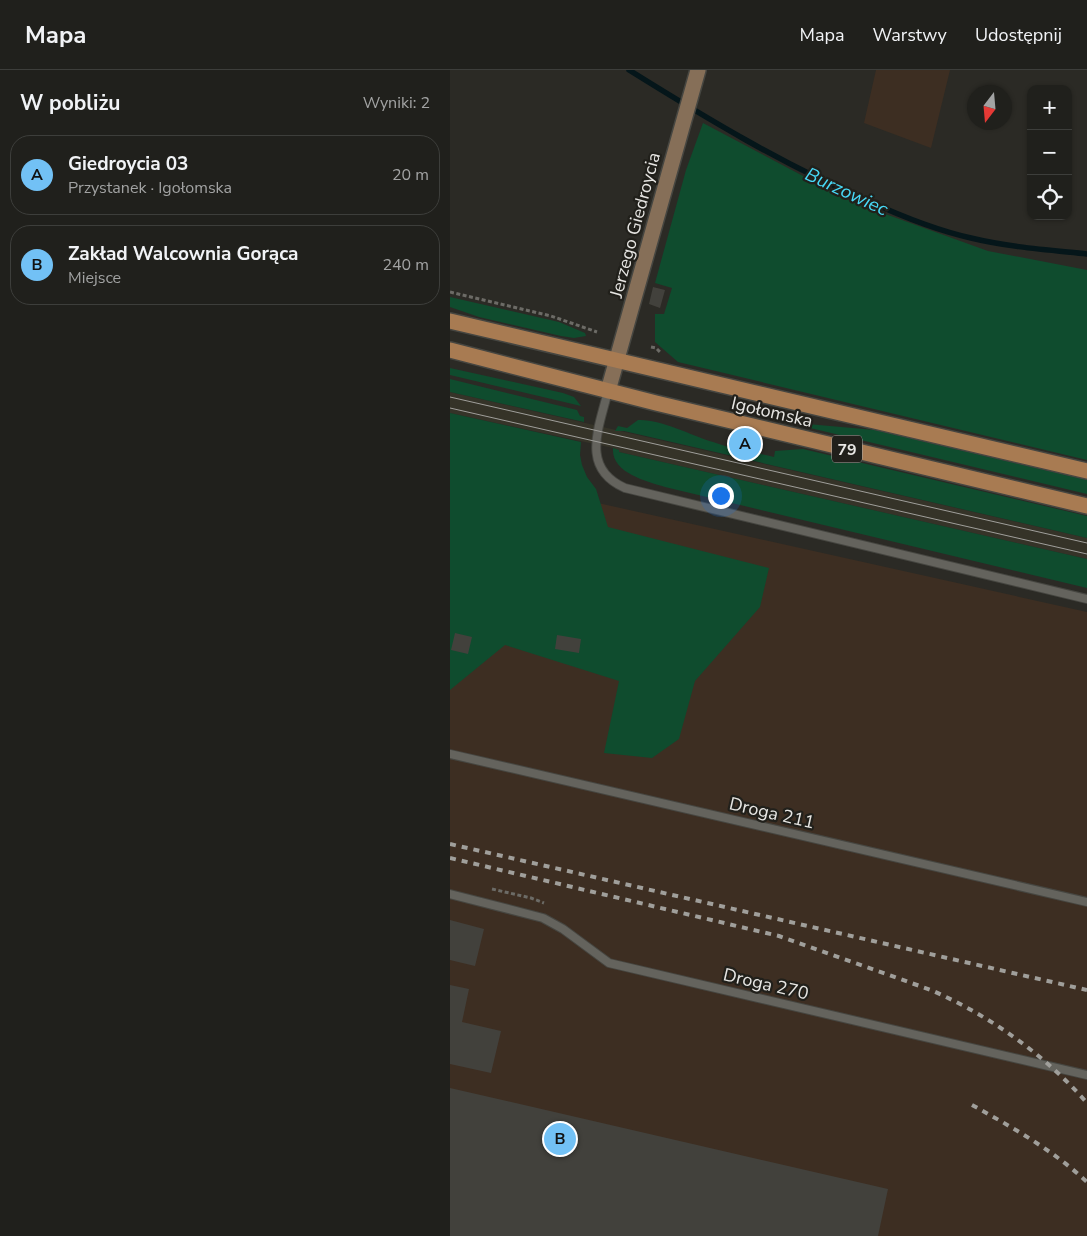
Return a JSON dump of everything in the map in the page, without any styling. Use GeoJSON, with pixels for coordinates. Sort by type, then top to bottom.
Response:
{"type":"FeatureCollection","features":[{"type":"Feature","properties":{"kind":"main road","name":"Igołomska"},"geometry":{"type":"LineString","coordinates":[[450,322],[1087,471]]}},
{"type":"Feature","properties":{"kind":"main road","name":"Igołomska"},"geometry":{"type":"LineString","coordinates":[[450,350],[721,419],[1087,506]]}},
{"type":"Feature","properties":{"kind":"street","name":"Jerzego Giedroycia"},"geometry":{"type":"LineString","coordinates":[[608,391],[698,70]]}},
{"type":"Feature","properties":{"kind":"lane"},"geometry":{"type":"LineString","coordinates":[[608,391],[596,442],[597,459],[608,479],[625,488],[1087,598]]}},
{"type":"Feature","properties":{"kind":"lane","name":"Droga 211"},"geometry":{"type":"LineString","coordinates":[[450,754],[1087,902]]}},
{"type":"Feature","properties":{"kind":"lane","name":"Droga 270"},"geometry":{"type":"LineString","coordinates":[[450,894],[543,918],[563,929],[609,963],[1087,1075]]}},
{"type":"Feature","properties":{"kind":"path"},"geometry":{"type":"LineString","coordinates":[[450,292],[551,316],[597,332]]}},
{"type":"Feature","properties":{"kind":"path"},"geometry":{"type":"LineString","coordinates":[[486,888],[531,898],[548,906]]}},
{"type":"Feature","properties":{"kind":"shaded area"},"geometry":{"type":"Polygon","coordinates":[[[876,70],[950,70],[931,148],[864,123],[876,70]]]}},
{"type":"Feature","properties":{"kind":"shaded area"},"geometry":{"type":"Polygon","coordinates":[[[450,392],[1087,538],[1087,559],[619,452],[619,450],[613,448],[450,413],[450,392]]]}},
{"type":"Feature","properties":{"kind":"shaded area"},"geometry":{"type":"Polygon","coordinates":[[[450,470],[1087,612],[1087,1236],[450,1236],[450,470]]]}},
{"type":"Feature","properties":{"kind":"green space"},"geometry":{"type":"Polygon","coordinates":[[[703,123],[852,202],[988,251],[1087,270],[1087,460],[678,362],[655,342],[655,314],[664,314],[672,288],[655,283],[686,170],[703,123]]]}},
{"type":"Feature","properties":{"kind":"green space"},"geometry":{"type":"Polygon","coordinates":[[[450,297],[559,322],[585,333],[586,336],[574,338],[561,336],[479,317],[450,307],[450,297]]]}},
{"type":"Feature","properties":{"kind":"green space"},"geometry":{"type":"Polygon","coordinates":[[[450,368],[563,393],[574,397],[581,406],[450,375],[450,368]]]}},
{"type":"Feature","properties":{"kind":"green space"},"geometry":{"type":"Polygon","coordinates":[[[450,379],[577,410],[580,416],[584,417],[584,422],[450,392],[450,379]]]}},
{"type":"Feature","properties":{"kind":"green space"},"geometry":{"type":"Polygon","coordinates":[[[450,413],[581,442],[580,455],[582,465],[587,477],[596,489],[608,527],[769,568],[760,607],[695,681],[679,739],[652,758],[604,753],[619,681],[505,645],[450,690],[450,413]]]}},
{"type":"Feature","properties":{"kind":"green space"},"geometry":{"type":"Polygon","coordinates":[[[638,420],[656,422],[735,449],[774,457],[775,451],[803,449],[1087,516],[1087,538],[624,431],[615,431],[618,426],[627,428],[638,420]]]}},
{"type":"Feature","properties":{"kind":"green space"},"geometry":{"type":"Polygon","coordinates":[[[785,422],[875,430],[1087,480],[1087,494],[785,422]]]}},
{"type":"Feature","properties":{"kind":"green space"},"geometry":{"type":"Polygon","coordinates":[[[613,448],[619,450],[619,452],[1087,559],[1087,588],[665,487],[640,479],[624,470],[614,457],[613,448]]]}},
{"type":"Feature","properties":{"kind":"building"},"geometry":{"type":"Polygon","coordinates":[[[653,287],[665,290],[660,308],[649,304],[653,287]]]}},
{"type":"Feature","properties":{"kind":"building"},"geometry":{"type":"Polygon","coordinates":[[[455,633],[472,637],[468,654],[451,650],[455,633]]]}},
{"type":"Feature","properties":{"kind":"building"},"geometry":{"type":"Polygon","coordinates":[[[557,635],[581,639],[579,653],[555,649],[557,635]]]}},
{"type":"Feature","properties":{"kind":"building"},"geometry":{"type":"Polygon","coordinates":[[[450,920],[484,929],[475,966],[450,960],[450,920]]]}},
{"type":"Feature","properties":{"kind":"building"},"geometry":{"type":"Polygon","coordinates":[[[450,985],[469,989],[462,1022],[501,1031],[491,1073],[450,1064],[450,985]]]}},
{"type":"Feature","properties":{"kind":"building"},"geometry":{"type":"Polygon","coordinates":[[[450,1088],[888,1189],[878,1236],[450,1236],[450,1088]]]}},
{"type":"Feature","properties":{"kind":"waterway","name":"Burzowiec"},"geometry":{"type":"LineString","coordinates":[[629,70],[716,123],[776,156],[880,207],[931,227],[958,235],[999,244],[1087,254]]}},
{"type":"Feature","properties":{"kind":"tram line"},"geometry":{"type":"LineString","coordinates":[[450,397],[1087,543]]}},
{"type":"Feature","properties":{"kind":"tram line"},"geometry":{"type":"LineString","coordinates":[[450,408],[1087,554]]}},
{"type":"Feature","properties":{"kind":"railway"},"geometry":{"type":"LineString","coordinates":[[450,844],[1087,990]]}},
{"type":"Feature","properties":{"kind":"railway"},"geometry":{"type":"LineString","coordinates":[[450,858],[779,936],[931,990],[953,1000],[1015,1038],[1053,1068],[1087,1103]]}},
{"type":"Feature","properties":{"kind":"railway"},"geometry":{"type":"LineString","coordinates":[[972,1105],[1047,1150],[1087,1182]]}},
{"type":"Feature","properties":{"kind":"place","name":"Giedroycia 03"},"geometry":{"type":"Point","coordinates":[745,444]}},
{"type":"Feature","properties":{"kind":"place","name":"Zakład Walcownia Gorąca"},"geometry":{"type":"Point","coordinates":[560,1139]}}]}
